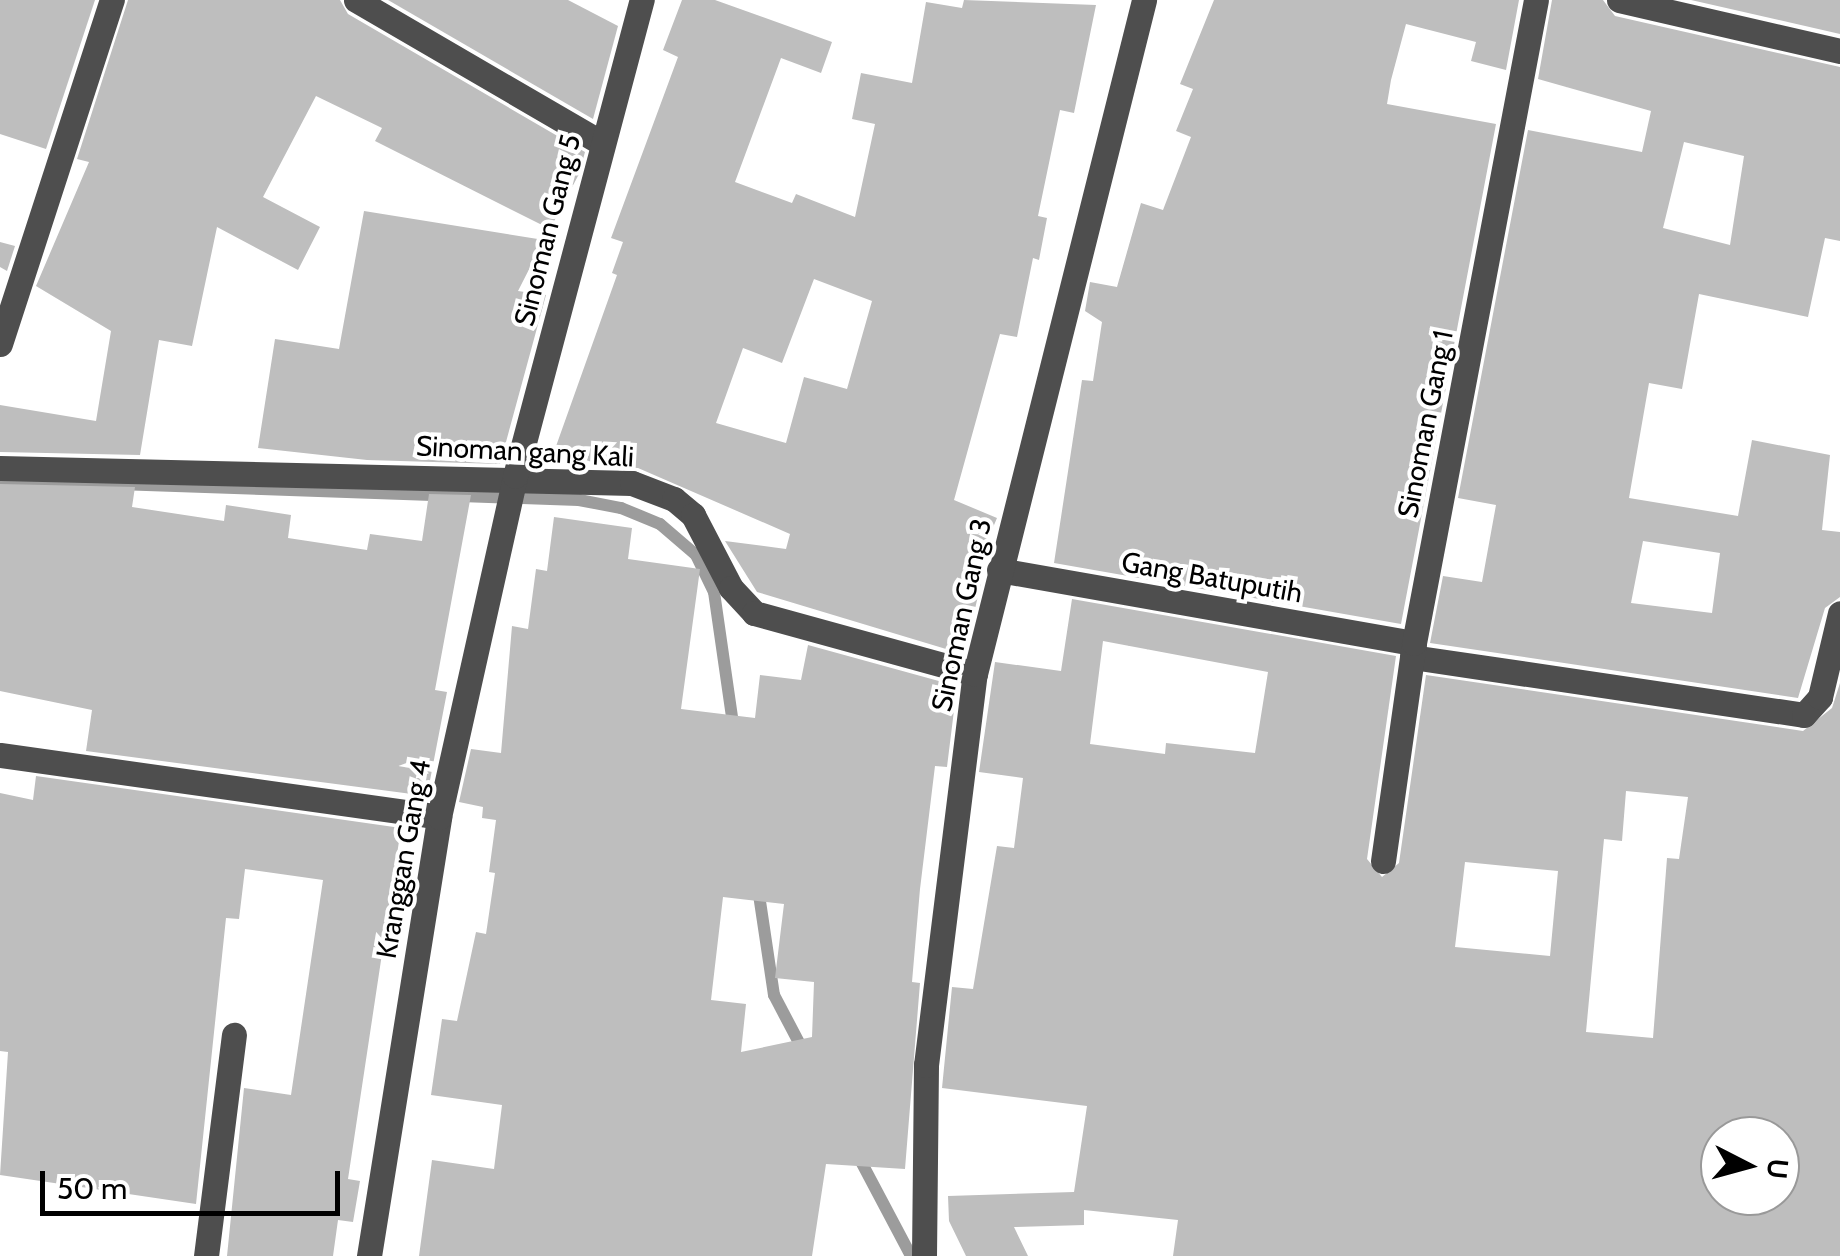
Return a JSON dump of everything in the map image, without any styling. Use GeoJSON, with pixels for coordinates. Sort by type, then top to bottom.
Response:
{"type":"FeatureCollection","features":[{"type":"Feature","properties":{"kind":"street"},"geometry":{"type":"LineString","coordinates":[[0,344],[112,0]]}},
{"type":"Feature","properties":{"kind":"street"},"geometry":{"type":"LineString","coordinates":[[356,0],[600,142]]}},
{"type":"Feature","properties":{"kind":"street","name":"Sinoman Gang 5"},"geometry":{"type":"LineString","coordinates":[[515,476],[600,142],[642,0]]}},
{"type":"Feature","properties":{"kind":"street","name":"Sinoman Gang 3"},"geometry":{"type":"LineString","coordinates":[[924,1256],[926,1065],[974,674],[1144,0]]}},
{"type":"Feature","properties":{"kind":"street","name":"Sinoman Gang 1"},"geometry":{"type":"LineString","coordinates":[[1383,861],[1413,650],[1536,0]]}},
{"type":"Feature","properties":{"kind":"street"},"geometry":{"type":"LineString","coordinates":[[1620,0],[1840,51]]}},
{"type":"Feature","properties":{"kind":"street","name":"Sinoman gang Kali"},"geometry":{"type":"LineString","coordinates":[[0,468],[515,476],[652,488],[693,515],[732,588],[754,613],[974,674]]}},
{"type":"Feature","properties":{"kind":"street","name":"Kranggan Gang 4"},"geometry":{"type":"LineString","coordinates":[[368,1256],[438,816],[515,476]]}},
{"type":"Feature","properties":{"kind":"street","name":"Gang Batuputih"},"geometry":{"type":"LineString","coordinates":[[999,570],[1413,650],[1792,716],[1814,709],[1836,650]]}},
{"type":"Feature","properties":{"kind":"street"},"geometry":{"type":"LineString","coordinates":[[1836,650],[1840,613]]}},
{"type":"Feature","properties":{"kind":"street"},"geometry":{"type":"LineString","coordinates":[[0,754],[438,816]]}},
{"type":"Feature","properties":{"kind":"street"},"geometry":{"type":"LineString","coordinates":[[206,1256],[234,1036]]}},
{"type":"Feature","properties":{"kind":"building"},"geometry":{"type":"Polygon","coordinates":[[[0,0],[95,0],[46,149],[0,134],[0,0]]]}},
{"type":"Feature","properties":{"kind":"building"},"geometry":{"type":"Polygon","coordinates":[[[128,0],[340,0],[348,14],[585,152],[579,174],[550,229],[375,141],[382,128],[316,96],[263,197],[320,227],[298,270],[217,227],[192,346],[159,340],[140,455],[0,452],[0,405],[96,421],[111,331],[36,286],[89,162],[77,159],[128,0]]]}},
{"type":"Feature","properties":{"kind":"building"},"geometry":{"type":"Polygon","coordinates":[[[388,0],[568,0],[618,26],[593,119],[388,0]]]}},
{"type":"Feature","properties":{"kind":"building"},"geometry":{"type":"Polygon","coordinates":[[[682,0],[715,0],[832,42],[821,73],[781,58],[735,182],[792,203],[796,194],[855,217],[875,124],[852,119],[861,73],[912,83],[926,2],[962,8],[964,0],[1096,5],[1074,113],[1060,110],[1038,216],[1047,218],[1039,260],[1033,258],[1017,337],[1000,334],[954,500],[997,518],[978,563],[983,574],[975,609],[956,652],[757,592],[725,541],[786,549],[790,534],[638,468],[603,466],[555,449],[617,275],[612,273],[623,242],[611,238],[678,57],[663,50],[682,0]],[[814,279],[782,363],[743,348],[716,423],[786,443],[804,377],[847,389],[872,301],[814,279]]]}},
{"type":"Feature","properties":{"kind":"building"},"geometry":{"type":"Polygon","coordinates":[[[1214,0],[1519,0],[1506,70],[1471,61],[1476,42],[1406,24],[1391,80],[1387,104],[1496,124],[1401,624],[1054,563],[1082,380],[1093,381],[1102,322],[1085,311],[1090,282],[1117,287],[1141,203],[1163,210],[1191,137],[1176,131],[1193,89],[1180,84],[1214,0]]]}},
{"type":"Feature","properties":{"kind":"building"},"geometry":{"type":"Polygon","coordinates":[[[1552,0],[1603,0],[1615,16],[1840,67],[1840,241],[1825,238],[1808,317],[1699,294],[1682,389],[1649,383],[1629,498],[1738,516],[1752,440],[1830,455],[1822,530],[1840,532],[1840,597],[1825,608],[1798,698],[1430,643],[1443,576],[1482,582],[1496,505],[1458,498],[1528,130],[1642,152],[1651,111],[1538,79],[1552,0]],[[1684,142],[1663,228],[1730,245],[1744,156],[1684,142]],[[1643,541],[1631,603],[1712,613],[1720,553],[1643,541]]]}},
{"type":"Feature","properties":{"kind":"building"},"geometry":{"type":"Polygon","coordinates":[[[1691,0],[1840,0],[1840,34],[1691,0]]]}},
{"type":"Feature","properties":{"kind":"building"},"geometry":{"type":"Polygon","coordinates":[[[364,211],[544,240],[518,291],[546,295],[500,464],[367,460],[258,448],[275,339],[339,349],[364,211]]]}},
{"type":"Feature","properties":{"kind":"building"},"geometry":{"type":"Polygon","coordinates":[[[0,242],[15,246],[7,271],[0,267],[0,242]]]}},
{"type":"Feature","properties":{"kind":"building"},"geometry":{"type":"Polygon","coordinates":[[[0,484],[135,487],[132,507],[224,521],[226,505],[291,515],[288,538],[367,550],[370,534],[422,541],[429,494],[471,495],[435,690],[447,692],[427,796],[86,751],[92,710],[0,691],[0,484]]]}},
{"type":"Feature","properties":{"kind":"building"},"geometry":{"type":"Polygon","coordinates":[[[554,517],[632,528],[628,559],[700,569],[681,709],[755,718],[760,675],[801,680],[808,645],[957,686],[947,767],[935,766],[920,889],[912,982],[920,983],[905,1169],[826,1164],[812,1256],[419,1256],[432,1160],[494,1169],[502,1105],[431,1095],[442,1019],[457,1021],[476,932],[486,934],[495,873],[489,872],[496,820],[482,818],[483,807],[459,802],[471,749],[501,753],[512,626],[528,629],[536,569],[547,571],[554,517]],[[723,897],[711,1000],[746,1004],[741,1052],[812,1037],[814,982],[775,978],[784,904],[723,897]]]}},
{"type":"Feature","properties":{"kind":"building"},"geometry":{"type":"Polygon","coordinates":[[[1072,599],[1396,656],[1367,859],[1382,877],[1399,863],[1426,675],[1803,731],[1832,708],[1840,683],[1840,1256],[1173,1256],[1178,1220],[1084,1210],[1084,1225],[1014,1227],[1028,1256],[966,1256],[949,1221],[948,1196],[1074,1192],[1087,1106],[942,1088],[952,987],[973,989],[997,846],[1014,848],[1023,778],[979,772],[995,662],[1061,671],[1072,599]],[[1103,641],[1090,744],[1165,754],[1166,743],[1255,753],[1268,672],[1103,641]],[[1626,791],[1622,841],[1604,839],[1586,1032],[1653,1038],[1667,858],[1679,859],[1688,797],[1626,791]],[[1465,862],[1455,947],[1550,956],[1558,871],[1465,862]]]}},
{"type":"Feature","properties":{"kind":"building"},"geometry":{"type":"Polygon","coordinates":[[[36,776],[401,828],[348,1179],[360,1181],[353,1222],[338,1220],[333,1256],[227,1256],[244,1088],[291,1095],[323,880],[245,869],[239,919],[226,918],[196,1204],[0,1175],[8,1052],[0,1051],[0,793],[33,800],[36,776]]]}},
{"type":"Feature","properties":{"kind":"waterway"},"geometry":{"type":"LineString","coordinates":[[0,480],[579,500],[621,508],[660,524],[696,555],[714,592],[734,730]]}},
{"type":"Feature","properties":{"kind":"waterway"},"geometry":{"type":"LineString","coordinates":[[758,888],[774,995],[805,1054]]}},
{"type":"Feature","properties":{"kind":"waterway"},"geometry":{"type":"LineString","coordinates":[[856,1152],[911,1256]]}}]}
